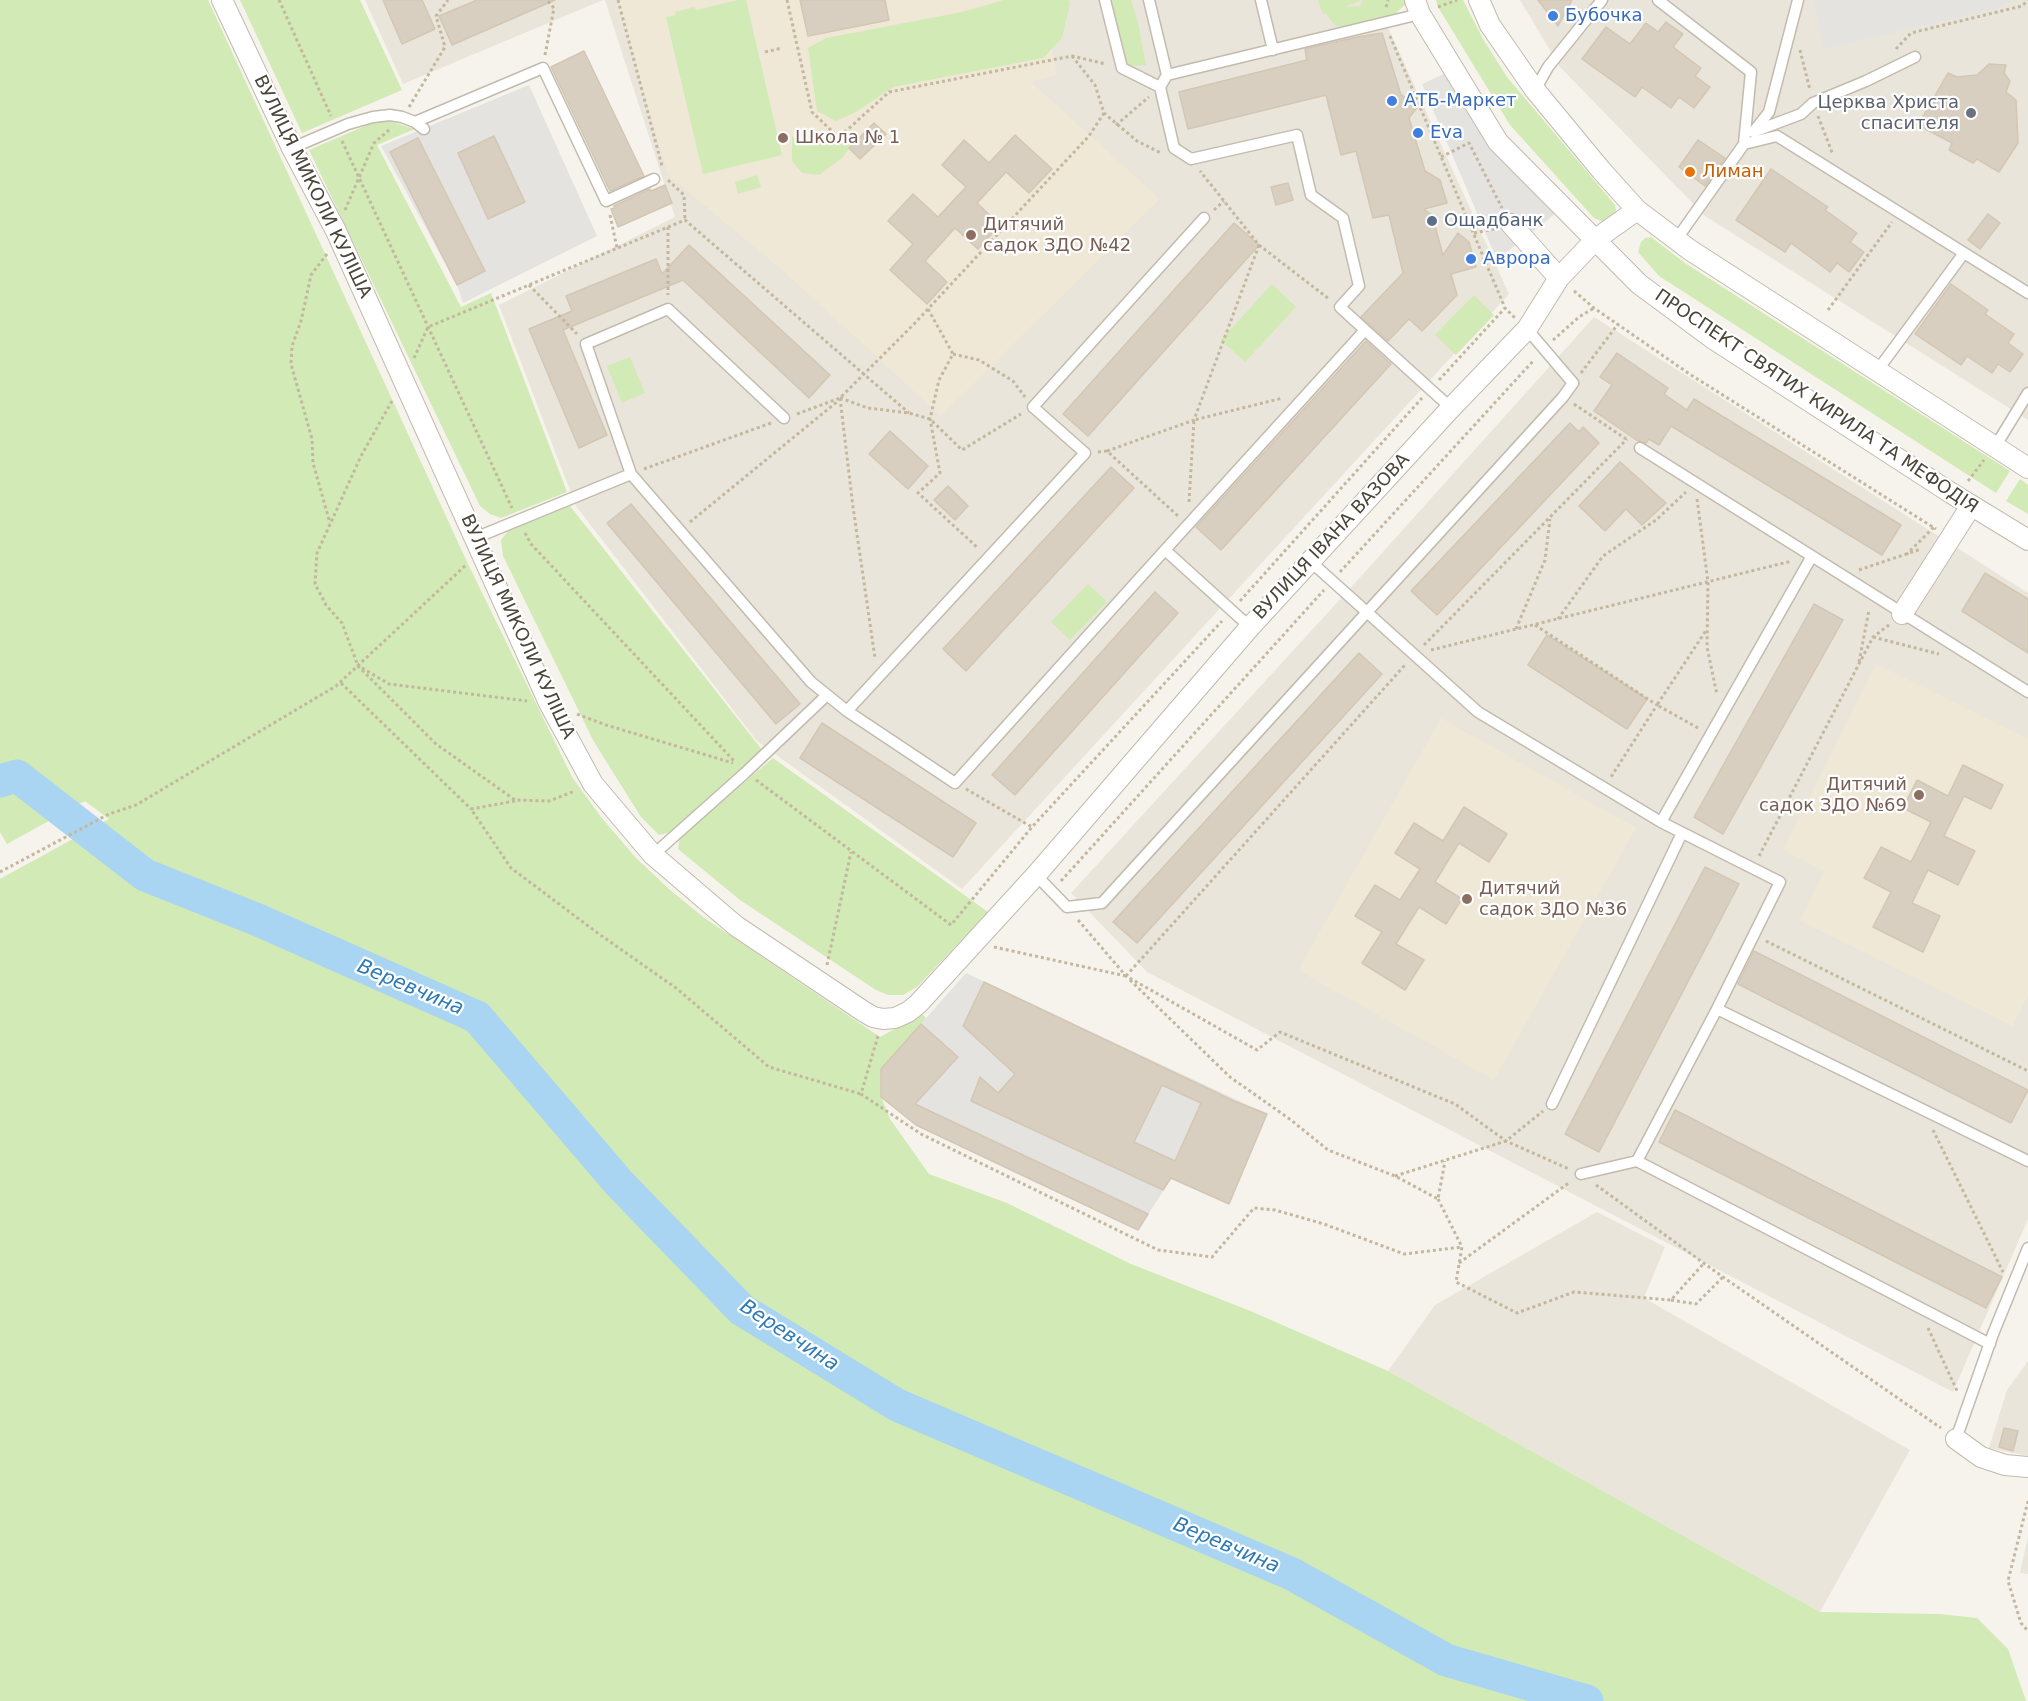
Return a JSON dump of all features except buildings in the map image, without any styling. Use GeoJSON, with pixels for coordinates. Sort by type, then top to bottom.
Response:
{"type":"FeatureCollection","features":[{"type":"Feature","properties":{"kind":"street","name":"ВУЛИЦЯ МИКОЛИ КУЛІША"},"geometry":{"type":"LineString","coordinates":[[222,0],[292,148],[336,231],[549,703],[593,784],[653,855],[736,926],[873,1017],[883,1019]]}},
{"type":"Feature","properties":{"kind":"street"},"geometry":{"type":"LineString","coordinates":[[1479,0],[1490,25],[1535,90],[1637,210],[1676,240],[2028,468]]}},
{"type":"Feature","properties":{"kind":"street","name":"ПРОСПЕКТ СВЯТИХ КИРИЛА ТА МЕФОДІЯ"},"geometry":{"type":"LineString","coordinates":[[1417,7],[1498,142],[1639,284],[1712,338],[2028,540]]}},
{"type":"Feature","properties":{"kind":"street","name":"ВУЛИЦЯ ІВАНА ВАЗОВА"},"geometry":{"type":"LineString","coordinates":[[1036,875],[1250,627],[1451,408],[1527,329],[1559,278],[1596,239],[1637,210]]}},
{"type":"Feature","properties":{"kind":"street"},"geometry":{"type":"LineString","coordinates":[[1511,224],[1559,278]]}},
{"type":"Feature","properties":{"kind":"street"},"geometry":{"type":"LineString","coordinates":[[1902,614],[1949,537],[1964,501]]}},
{"type":"Feature","properties":{"kind":"street"},"geometry":{"type":"LineString","coordinates":[[883,1019],[895,1018],[918,1004],[1036,875]]}},
{"type":"Feature","properties":{"kind":"street"},"geometry":{"type":"LineString","coordinates":[[1956,1439],[1981,1457],[2005,1465],[2028,1467]]}},
{"type":"Feature","properties":{"kind":"lane"},"geometry":{"type":"LineString","coordinates":[[1105,0],[1122,68],[1160,87]]}},
{"type":"Feature","properties":{"kind":"lane"},"geometry":{"type":"LineString","coordinates":[[1149,0],[1167,75],[1160,87],[1174,148],[1191,159],[1297,135],[1311,195],[1343,218],[1359,286],[1340,307],[1451,408]]}},
{"type":"Feature","properties":{"kind":"lane"},"geometry":{"type":"LineString","coordinates":[[1261,0],[1273,50]]}},
{"type":"Feature","properties":{"kind":"lane"},"geometry":{"type":"LineString","coordinates":[[1535,90],[1548,67],[1602,0]]}},
{"type":"Feature","properties":{"kind":"lane"},"geometry":{"type":"LineString","coordinates":[[1658,0],[1751,72],[1744,144]]}},
{"type":"Feature","properties":{"kind":"lane"},"geometry":{"type":"LineString","coordinates":[[1676,240],[1769,112],[1798,0]]}},
{"type":"Feature","properties":{"kind":"lane"},"geometry":{"type":"LineString","coordinates":[[1167,75],[1384,22],[1417,7]]}},
{"type":"Feature","properties":{"kind":"lane"},"geometry":{"type":"LineString","coordinates":[[1753,132],[1801,114],[1813,104],[1915,57]]}},
{"type":"Feature","properties":{"kind":"lane"},"geometry":{"type":"LineString","coordinates":[[292,148],[336,129],[373,117],[390,115],[402,117],[419,125],[543,68],[606,201],[654,179]]}},
{"type":"Feature","properties":{"kind":"lane"},"geometry":{"type":"LineString","coordinates":[[1744,144],[1777,136],[2028,293]]}},
{"type":"Feature","properties":{"kind":"lane"},"geometry":{"type":"LineString","coordinates":[[847,711],[1085,453],[1033,407],[1204,218]]}},
{"type":"Feature","properties":{"kind":"lane"},"geometry":{"type":"LineString","coordinates":[[1877,371],[1964,253]]}},
{"type":"Feature","properties":{"kind":"lane"},"geometry":{"type":"LineString","coordinates":[[784,418],[668,309],[586,344],[632,474],[679,531],[811,682],[847,711],[955,783],[1365,330]]}},
{"type":"Feature","properties":{"kind":"lane"},"geometry":{"type":"LineString","coordinates":[[1036,875],[1067,907],[1102,903],[1563,397],[1573,383],[1527,329]]}},
{"type":"Feature","properties":{"kind":"lane"},"geometry":{"type":"LineString","coordinates":[[1995,447],[2028,393]]}},
{"type":"Feature","properties":{"kind":"lane"},"geometry":{"type":"LineString","coordinates":[[1640,448],[2028,692]]}},
{"type":"Feature","properties":{"kind":"lane"},"geometry":{"type":"LineString","coordinates":[[475,538],[632,474]]}},
{"type":"Feature","properties":{"kind":"lane"},"geometry":{"type":"LineString","coordinates":[[1165,550],[1250,627]]}},
{"type":"Feature","properties":{"kind":"lane"},"geometry":{"type":"LineString","coordinates":[[1660,822],[1812,556]]}},
{"type":"Feature","properties":{"kind":"lane"},"geometry":{"type":"LineString","coordinates":[[1310,561],[1478,712],[1660,822],[1780,882],[1717,1009],[1636,1161]]}},
{"type":"Feature","properties":{"kind":"lane"},"geometry":{"type":"LineString","coordinates":[[653,855],[746,773],[827,695]]}},
{"type":"Feature","properties":{"kind":"lane"},"geometry":{"type":"LineString","coordinates":[[1552,1104],[1682,833]]}},
{"type":"Feature","properties":{"kind":"lane"},"geometry":{"type":"LineString","coordinates":[[1717,1009],[2028,1161]]}},
{"type":"Feature","properties":{"kind":"lane"},"geometry":{"type":"LineString","coordinates":[[1581,1174],[1636,1161],[1990,1344]]}},
{"type":"Feature","properties":{"kind":"lane"},"geometry":{"type":"LineString","coordinates":[[1956,1439],[2028,1248]]}},
{"type":"Feature","properties":{"kind":"path"},"geometry":{"type":"LineString","coordinates":[[279,0],[336,129],[531,544],[738,765],[606,725],[549,703],[389,684],[358,666]]}},
{"type":"Feature","properties":{"kind":"path"},"geometry":{"type":"LineString","coordinates":[[330,524],[313,463],[312,439],[291,364],[292,346],[301,321],[311,275],[327,255],[374,143],[402,117],[445,47],[436,15],[448,0]]}},
{"type":"Feature","properties":{"kind":"path"},"geometry":{"type":"LineString","coordinates":[[543,68],[554,8],[547,0]]}},
{"type":"Feature","properties":{"kind":"path"},"geometry":{"type":"LineString","coordinates":[[618,0],[665,176],[684,195],[685,220],[909,413]]}},
{"type":"Feature","properties":{"kind":"path"},"geometry":{"type":"LineString","coordinates":[[787,0],[812,112],[835,135],[846,131],[889,92],[1072,57],[1122,68]]}},
{"type":"Feature","properties":{"kind":"path"},"geometry":{"type":"LineString","coordinates":[[1896,49],[1911,33],[2022,6],[2028,0]]}},
{"type":"Feature","properties":{"kind":"path"},"geometry":{"type":"LineString","coordinates":[[1384,22],[1505,308],[1527,329]]}},
{"type":"Feature","properties":{"kind":"path"},"geometry":{"type":"LineString","coordinates":[[765,52],[782,48]]}},
{"type":"Feature","properties":{"kind":"path"},"geometry":{"type":"LineString","coordinates":[[1072,57],[1095,84],[1104,113],[1116,125],[1137,141],[1163,153],[1191,159],[1259,245],[1340,307]]}},
{"type":"Feature","properties":{"kind":"path"},"geometry":{"type":"LineString","coordinates":[[1116,125],[1160,87]]}},
{"type":"Feature","properties":{"kind":"path"},"geometry":{"type":"LineString","coordinates":[[679,531],[840,398],[1089,136],[1104,113]]}},
{"type":"Feature","properties":{"kind":"path"},"geometry":{"type":"LineString","coordinates":[[1441,158],[1468,143],[1511,224]]}},
{"type":"Feature","properties":{"kind":"path"},"geometry":{"type":"LineString","coordinates":[[606,201],[617,248]]}},
{"type":"Feature","properties":{"kind":"path"},"geometry":{"type":"LineString","coordinates":[[1828,310],[1899,214]]}},
{"type":"Feature","properties":{"kind":"path"},"geometry":{"type":"LineString","coordinates":[[593,784],[549,801],[515,800],[436,744],[358,666],[342,623],[326,605],[315,584],[317,553],[361,456],[403,382],[428,327],[685,220]]}},
{"type":"Feature","properties":{"kind":"path"},"geometry":{"type":"LineString","coordinates":[[668,227],[668,309]]}},
{"type":"Feature","properties":{"kind":"path"},"geometry":{"type":"LineString","coordinates":[[1187,525],[1194,420],[1259,245]]}},
{"type":"Feature","properties":{"kind":"path"},"geometry":{"type":"LineString","coordinates":[[1559,278],[1594,308],[1691,375],[1949,537]]}},
{"type":"Feature","properties":{"kind":"path"},"geometry":{"type":"LineString","coordinates":[[529,285],[586,344]]}},
{"type":"Feature","properties":{"kind":"path"},"geometry":{"type":"LineString","coordinates":[[746,773],[951,925],[1032,827],[1505,308]]}},
{"type":"Feature","properties":{"kind":"path"},"geometry":{"type":"LineString","coordinates":[[1051,892],[1544,349],[1579,317],[1594,308]]}},
{"type":"Feature","properties":{"kind":"path"},"geometry":{"type":"LineString","coordinates":[[632,474],[840,398],[868,408],[909,413],[930,419],[962,450],[1033,407],[1012,381],[979,360],[952,354],[927,309]]}},
{"type":"Feature","properties":{"kind":"path"},"geometry":{"type":"LineString","coordinates":[[1573,383],[1618,324]]}},
{"type":"Feature","properties":{"kind":"path"},"geometry":{"type":"LineString","coordinates":[[952,354],[939,380],[930,419],[939,473],[918,493],[988,558]]}},
{"type":"Feature","properties":{"kind":"path"},"geometry":{"type":"LineString","coordinates":[[1085,453],[1107,451],[1194,420],[1309,392]]}},
{"type":"Feature","properties":{"kind":"path"},"geometry":{"type":"LineString","coordinates":[[1563,397],[1640,448]]}},
{"type":"Feature","properties":{"kind":"path"},"geometry":{"type":"LineString","coordinates":[[840,398],[853,507],[878,677]]}},
{"type":"Feature","properties":{"kind":"path"},"geometry":{"type":"LineString","coordinates":[[1126,976],[1415,654],[1627,439]]}},
{"type":"Feature","properties":{"kind":"path"},"geometry":{"type":"LineString","coordinates":[[1964,501],[1995,447]]}},
{"type":"Feature","properties":{"kind":"path"},"geometry":{"type":"LineString","coordinates":[[1107,451],[1187,525]]}},
{"type":"Feature","properties":{"kind":"path"},"geometry":{"type":"LineString","coordinates":[[1696,483],[1708,582],[1707,647],[1721,715]]}},
{"type":"Feature","properties":{"kind":"path"},"geometry":{"type":"LineString","coordinates":[[1558,619],[1603,556],[1656,520],[1696,483]]}},
{"type":"Feature","properties":{"kind":"path"},"geometry":{"type":"LineString","coordinates":[[1516,629],[1545,560],[1550,517]]}},
{"type":"Feature","properties":{"kind":"path"},"geometry":{"type":"LineString","coordinates":[[1906,555],[1934,527]]}},
{"type":"Feature","properties":{"kind":"path"},"geometry":{"type":"LineString","coordinates":[[1843,576],[1906,555],[1949,537]]}},
{"type":"Feature","properties":{"kind":"path"},"geometry":{"type":"LineString","coordinates":[[0,872],[109,814],[136,805],[340,682],[464,566],[484,556]]}},
{"type":"Feature","properties":{"kind":"path"},"geometry":{"type":"LineString","coordinates":[[1415,654],[1812,556]]}},
{"type":"Feature","properties":{"kind":"path"},"geometry":{"type":"LineString","coordinates":[[1858,667],[1870,611],[1863,603]]}},
{"type":"Feature","properties":{"kind":"path"},"geometry":{"type":"LineString","coordinates":[[1753,868],[1874,637],[1902,614]]}},
{"type":"Feature","properties":{"kind":"path"},"geometry":{"type":"LineString","coordinates":[[1535,625],[1657,705],[1710,735]]}},
{"type":"Feature","properties":{"kind":"path"},"geometry":{"type":"LineString","coordinates":[[1605,788],[1707,629]]}},
{"type":"Feature","properties":{"kind":"path"},"geometry":{"type":"LineString","coordinates":[[1874,637],[1938,654],[1953,645]]}},
{"type":"Feature","properties":{"kind":"path"},"geometry":{"type":"LineString","coordinates":[[340,682],[471,809],[511,868],[676,988],[769,1066],[861,1094],[921,1134],[1158,1250],[1212,1257],[1254,1208],[1275,1209],[1324,1224],[1404,1254],[1462,1247]]}},
{"type":"Feature","properties":{"kind":"path"},"geometry":{"type":"LineString","coordinates":[[955,783],[1032,827]]}},
{"type":"Feature","properties":{"kind":"path"},"geometry":{"type":"LineString","coordinates":[[471,809],[520,800]]}},
{"type":"Feature","properties":{"kind":"path"},"geometry":{"type":"LineString","coordinates":[[822,984],[851,852]]}},
{"type":"Feature","properties":{"kind":"path"},"geometry":{"type":"LineString","coordinates":[[1067,907],[1126,976],[1230,1077],[1291,1120],[1328,1150],[1395,1176],[1437,1199],[1462,1247],[1456,1282],[1517,1313],[1574,1292],[1696,1304],[1723,1277]]}},
{"type":"Feature","properties":{"kind":"path"},"geometry":{"type":"LineString","coordinates":[[1754,935],[2028,1071]]}},
{"type":"Feature","properties":{"kind":"path"},"geometry":{"type":"LineString","coordinates":[[974,943],[1126,976],[1257,1050],[1280,1032],[1455,1104],[1506,1141],[1581,1174],[1723,1277],[1956,1439]]}},
{"type":"Feature","properties":{"kind":"path"},"geometry":{"type":"LineString","coordinates":[[861,1094],[883,1019]]}},
{"type":"Feature","properties":{"kind":"path"},"geometry":{"type":"LineString","coordinates":[[1395,1176],[1506,1141],[1552,1104]]}},
{"type":"Feature","properties":{"kind":"path"},"geometry":{"type":"LineString","coordinates":[[1923,1110],[2012,1289]]}},
{"type":"Feature","properties":{"kind":"path"},"geometry":{"type":"LineString","coordinates":[[1437,1199],[1445,1161]]}},
{"type":"Feature","properties":{"kind":"path"},"geometry":{"type":"LineString","coordinates":[[1459,1263],[1581,1174]]}},
{"type":"Feature","properties":{"kind":"path"},"geometry":{"type":"LineString","coordinates":[[1671,1300],[1704,1263]]}},
{"type":"Feature","properties":{"kind":"path"},"geometry":{"type":"LineString","coordinates":[[1919,1307],[1961,1400]]}},
{"type":"Feature","properties":{"kind":"path"},"geometry":{"type":"LineString","coordinates":[[2028,1501],[2008,1581],[2021,1623],[2028,1631]]}},
{"type":"Feature","properties":{"kind":"shaded area"},"geometry":{"type":"Polygon","coordinates":[[[365,0],[603,0],[403,84],[365,0]]]}},
{"type":"Feature","properties":{"kind":"shaded area"},"geometry":{"type":"Polygon","coordinates":[[[605,0],[1378,0],[1380,10],[1509,294],[962,889],[757,741],[576,506],[499,305],[675,217],[605,0]]]}},
{"type":"Feature","properties":{"kind":"shaded area"},"geometry":{"type":"Polygon","coordinates":[[[617,0],[1042,0],[1057,75],[1031,82],[1160,199],[941,416],[783,271],[668,175],[617,0]]]}},
{"type":"Feature","properties":{"kind":"shaded area"},"geometry":{"type":"Polygon","coordinates":[[[1520,0],[2028,0],[2028,420],[1705,216],[1560,67],[1520,0]]]}},
{"type":"Feature","properties":{"kind":"shaded area"},"geometry":{"type":"Polygon","coordinates":[[[1814,0],[2012,0],[1998,8],[1824,49],[1814,0]]]}},
{"type":"Feature","properties":{"kind":"shaded area"},"geometry":{"type":"Polygon","coordinates":[[[1448,72],[1494,147],[1555,214],[1497,260],[1422,84],[1448,72]]]}},
{"type":"Feature","properties":{"kind":"shaded area"},"geometry":{"type":"Polygon","coordinates":[[[529,85],[597,236],[463,303],[457,285],[381,146],[529,85]]]}},
{"type":"Feature","properties":{"kind":"shaded area"},"geometry":{"type":"Polygon","coordinates":[[[1594,317],[2028,593],[2028,1219],[1953,1392],[1147,972],[1071,893],[1355,583],[1594,317]]]}},
{"type":"Feature","properties":{"kind":"shaded area","name":"Дитячий садок ЗДО №69"},"geometry":{"type":"Polygon","coordinates":[[[1876,664],[2028,739],[2028,995],[2013,1026],[1800,921],[1824,871],[1783,850],[1876,664]]]}},
{"type":"Feature","properties":{"kind":"shaded area","name":"Дитячий садок ЗДО №36"},"geometry":{"type":"Polygon","coordinates":[[[1441,718],[1636,828],[1494,1080],[1298,970],[1441,718]]]}},
{"type":"Feature","properties":{"kind":"shaded area"},"geometry":{"type":"Polygon","coordinates":[[[966,973],[1267,1114],[1229,1204],[1171,1179],[1138,1230],[916,1125],[881,1097],[881,1069],[966,973]]]}},
{"type":"Feature","properties":{"kind":"shaded area"},"geometry":{"type":"Polygon","coordinates":[[[1597,1212],[1665,1247],[1644,1298],[1910,1450],[1820,1612],[1388,1371],[1435,1305],[1597,1212]]]}},
{"type":"Feature","properties":{"kind":"shaded area"},"geometry":{"type":"Polygon","coordinates":[[[2028,1361],[2028,1456],[1989,1448],[2007,1390],[2028,1361]]]}},
{"type":"Feature","properties":{"kind":"shaded area"},"geometry":{"type":"Polygon","coordinates":[[[2028,1537],[2028,1574],[2020,1573],[2028,1537]]]}},
{"type":"Feature","properties":{"kind":"green space"},"geometry":{"type":"Polygon","coordinates":[[[0,0],[208,0],[468,564],[572,777],[601,817],[635,857],[703,917],[880,1037],[922,1014],[926,1018],[881,1069],[881,1096],[890,1119],[929,1174],[1007,1203],[1131,1264],[1248,1310],[1388,1371],[1820,1612],[1940,1614],[1977,1618],[2008,1649],[2026,1701],[0,1701],[0,879],[109,819],[85,801],[7,844],[0,832],[0,0]]]}},
{"type":"Feature","properties":{"kind":"green space"},"geometry":{"type":"Polygon","coordinates":[[[240,0],[360,0],[402,90],[302,133],[240,0]]]}},
{"type":"Feature","properties":{"kind":"green space"},"geometry":{"type":"Polygon","coordinates":[[[746,0],[782,155],[703,174],[666,17],[694,7],[696,10],[746,0]]]}},
{"type":"Feature","properties":{"kind":"green space"},"geometry":{"type":"Polygon","coordinates":[[[1004,0],[1069,0],[1062,38],[1043,58],[893,87],[856,112],[836,121],[817,111],[808,48],[826,38],[962,12],[1004,0]]]}},
{"type":"Feature","properties":{"kind":"green space"},"geometry":{"type":"Polygon","coordinates":[[[1111,0],[1131,0],[1146,65],[1127,66],[1111,0]]]}},
{"type":"Feature","properties":{"kind":"green space"},"geometry":{"type":"Polygon","coordinates":[[[1318,0],[1361,0],[1345,7],[1360,6],[1363,0],[1405,0],[1406,4],[1395,14],[1358,25],[1336,26],[1325,13],[1323,14],[1318,0]]]}},
{"type":"Feature","properties":{"kind":"green space"},"geometry":{"type":"Polygon","coordinates":[[[1436,0],[1463,0],[1483,39],[1507,77],[1615,205],[1614,218],[1603,222],[1594,218],[1510,125],[1438,7],[1436,0]]]}},
{"type":"Feature","properties":{"kind":"green space"},"geometry":{"type":"Polygon","coordinates":[[[388,121],[415,129],[377,145],[461,307],[491,293],[567,492],[501,518],[490,514],[480,506],[309,150],[372,123],[388,121]]]}},
{"type":"Feature","properties":{"kind":"green space"},"geometry":{"type":"Polygon","coordinates":[[[811,134],[849,138],[849,148],[843,157],[819,175],[802,173],[792,161],[792,137],[811,134]]]}},
{"type":"Feature","properties":{"kind":"green space"},"geometry":{"type":"Polygon","coordinates":[[[757,175],[761,187],[738,194],[735,182],[757,175]]]}},
{"type":"Feature","properties":{"kind":"green space"},"geometry":{"type":"Polygon","coordinates":[[[1651,237],[1685,263],[2010,471],[1996,493],[1659,276],[1638,252],[1641,242],[1651,237]]]}},
{"type":"Feature","properties":{"kind":"green space"},"geometry":{"type":"Polygon","coordinates":[[[1272,284],[1296,307],[1245,362],[1221,340],[1272,284]]]}},
{"type":"Feature","properties":{"kind":"green space"},"geometry":{"type":"Polygon","coordinates":[[[1474,295],[1494,315],[1456,355],[1435,335],[1474,295]]]}},
{"type":"Feature","properties":{"kind":"green space"},"geometry":{"type":"Polygon","coordinates":[[[630,357],[645,393],[622,403],[607,366],[630,357]]]}},
{"type":"Feature","properties":{"kind":"green space"},"geometry":{"type":"Polygon","coordinates":[[[2020,479],[2028,485],[2028,514],[2006,501],[2020,479]]]}},
{"type":"Feature","properties":{"kind":"green space"},"geometry":{"type":"Polygon","coordinates":[[[570,506],[763,751],[671,832],[659,835],[641,817],[594,742],[503,556],[501,540],[508,531],[570,506]]]}},
{"type":"Feature","properties":{"kind":"green space"},"geometry":{"type":"Polygon","coordinates":[[[1088,584],[1107,602],[1070,640],[1051,622],[1088,584]]]}},
{"type":"Feature","properties":{"kind":"green space"},"geometry":{"type":"Polygon","coordinates":[[[773,758],[988,912],[917,987],[903,995],[888,995],[876,990],[740,900],[678,849],[680,837],[773,758]]]}},
{"type":"Feature","properties":{"kind":"waterway","name":"Веревчина"},"geometry":{"type":"LineString","coordinates":[[0,781],[17,776],[145,875],[258,920],[477,1017],[619,1183],[742,1310],[897,1405],[1292,1574],[1446,1660],[1587,1701]]}},
{"type":"Feature","properties":{"kind":"place","name":"Бубочка"},"geometry":{"type":"Point","coordinates":[1553,16]}},
{"type":"Feature","properties":{"kind":"place","name":"АТБ-Маркет"},"geometry":{"type":"Point","coordinates":[1392,101]}},
{"type":"Feature","properties":{"kind":"place","name":"Церква Христа спасителя"},"geometry":{"type":"Point","coordinates":[1971,113]}},
{"type":"Feature","properties":{"kind":"place","name":"Eva"},"geometry":{"type":"Point","coordinates":[1418,133]}},
{"type":"Feature","properties":{"kind":"place","name":"Школа № 1"},"geometry":{"type":"Point","coordinates":[783,138]}},
{"type":"Feature","properties":{"kind":"place","name":"Лиман"},"geometry":{"type":"Point","coordinates":[1690,172]}},
{"type":"Feature","properties":{"kind":"place","name":"Ощадбанк"},"geometry":{"type":"Point","coordinates":[1432,221]}},
{"type":"Feature","properties":{"kind":"place","name":"Дитячий садок ЗДО №42"},"geometry":{"type":"Point","coordinates":[971,235]}},
{"type":"Feature","properties":{"kind":"place","name":"Аврора"},"geometry":{"type":"Point","coordinates":[1471,259]}},
{"type":"Feature","properties":{"kind":"place","name":"Дитячий садок ЗДО №69"},"geometry":{"type":"Point","coordinates":[1919,795]}},
{"type":"Feature","properties":{"kind":"place","name":"Дитячий садок ЗДО №36"},"geometry":{"type":"Point","coordinates":[1467,899]}}]}
